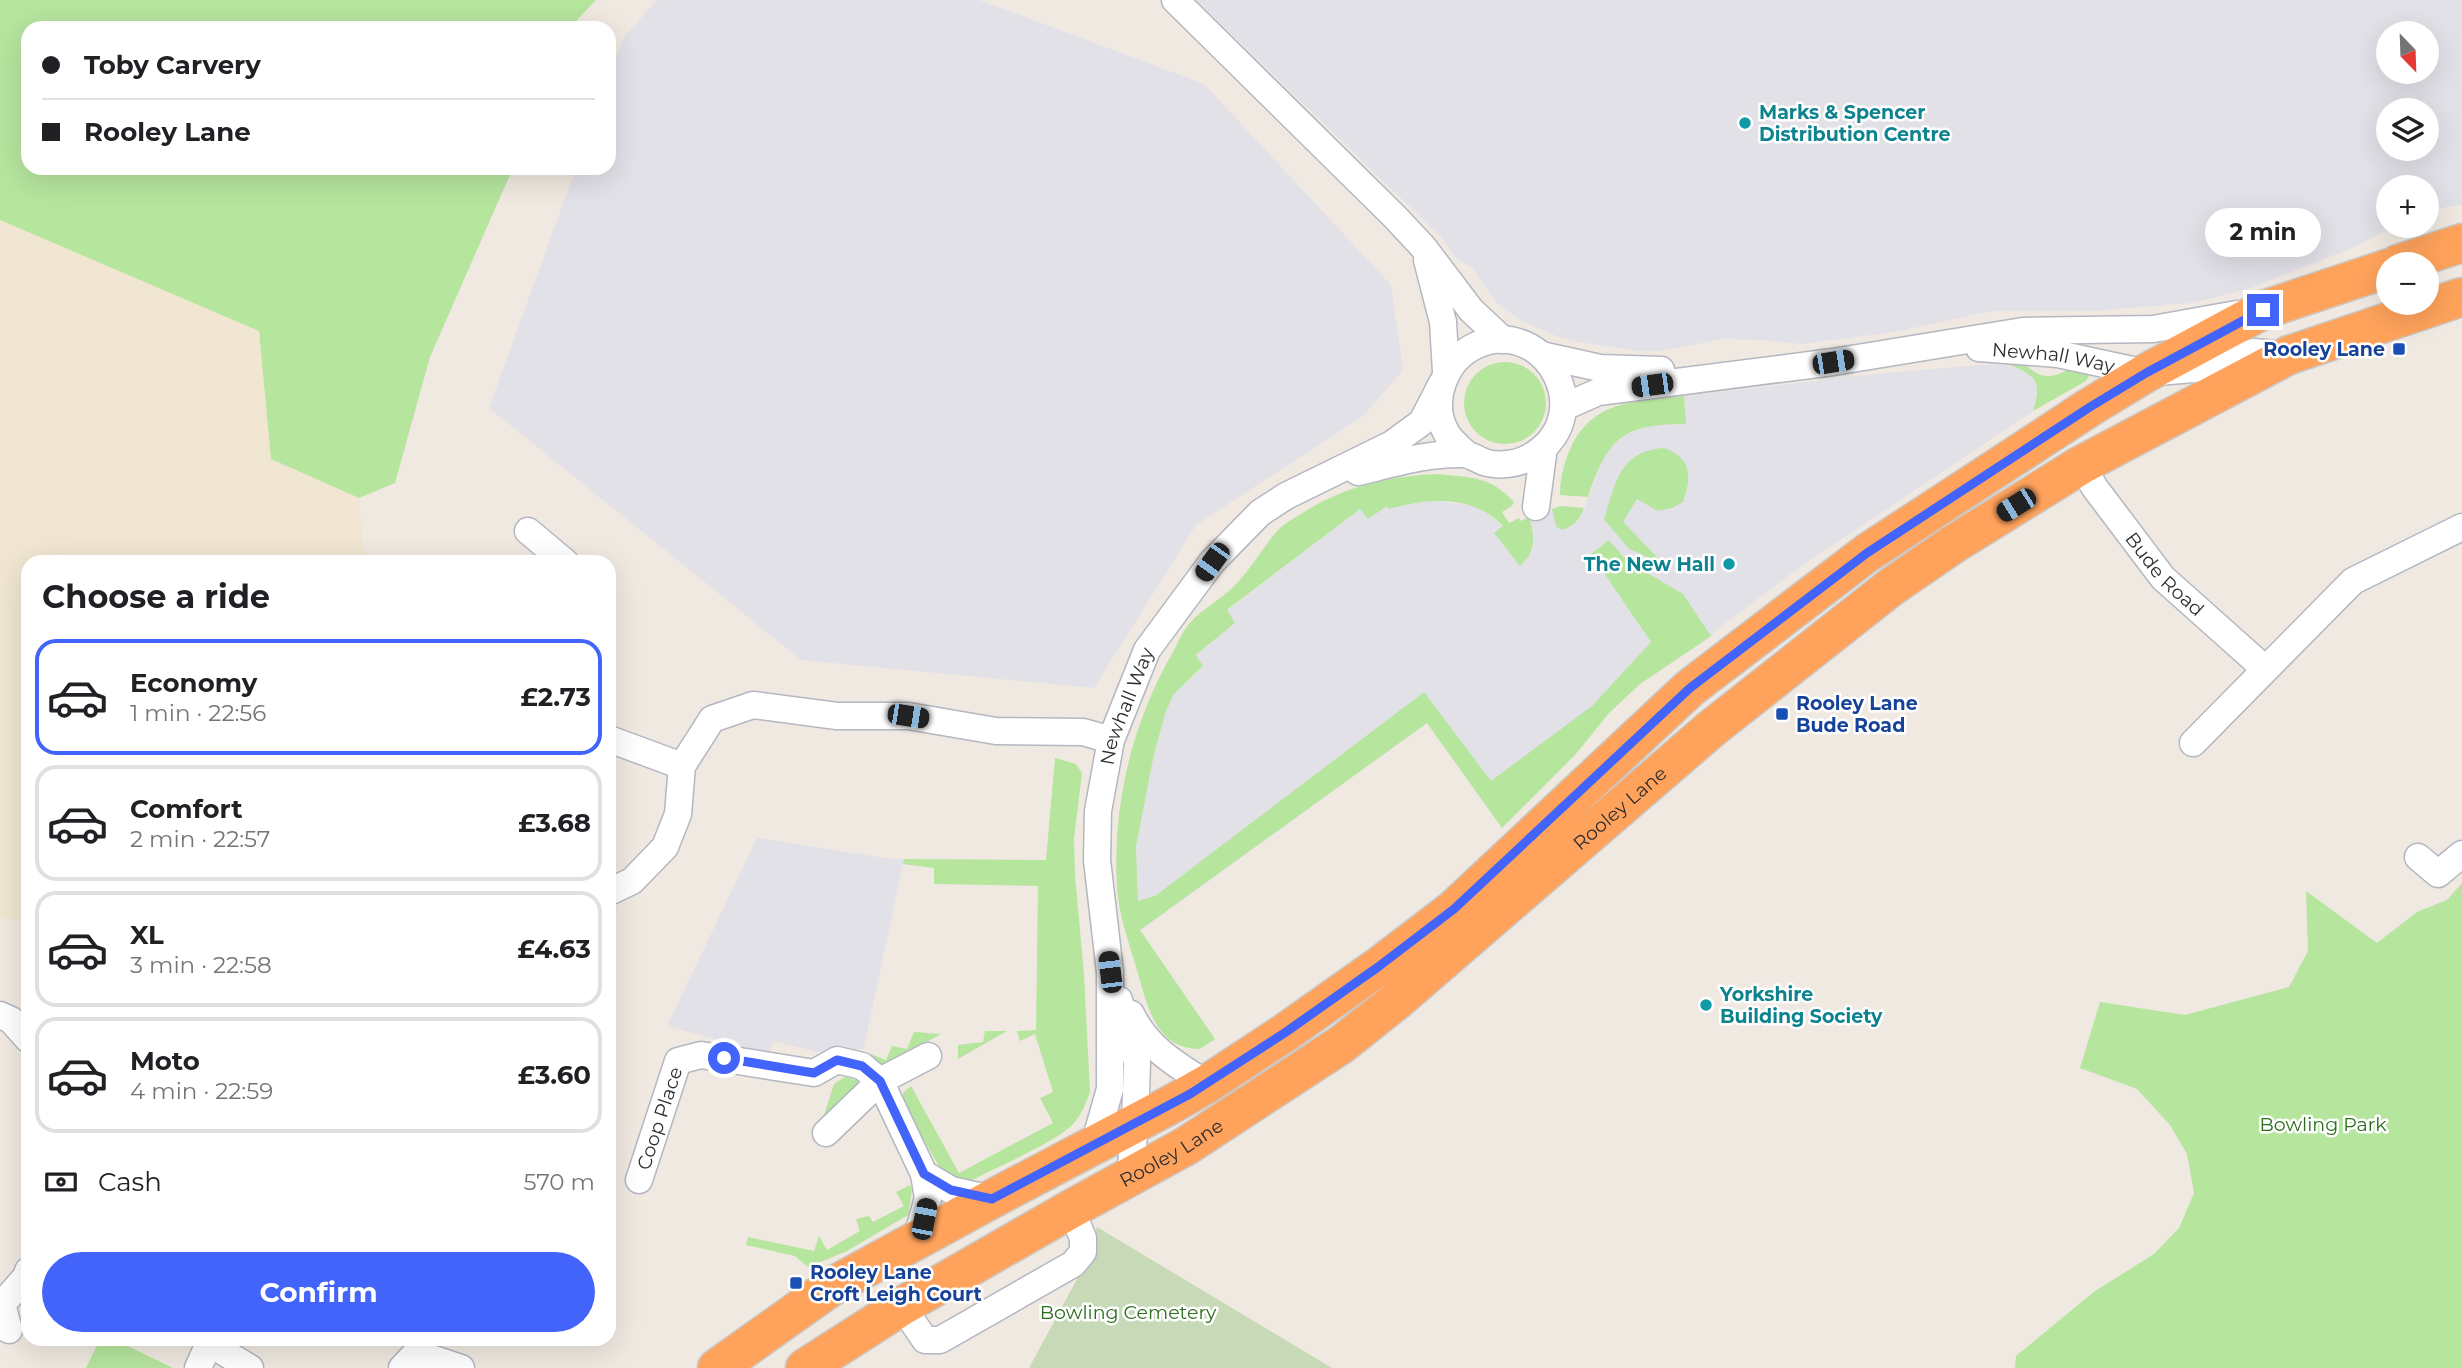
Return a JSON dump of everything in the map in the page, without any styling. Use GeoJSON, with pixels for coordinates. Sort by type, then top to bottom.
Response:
{"type":"FeatureCollection","features":[{"type":"Feature","properties":{"kind":"highway"},"geometry":{"type":"LineString","coordinates":[[2435,252],[2462,243]]}},
{"type":"Feature","properties":{"kind":"highway","name":"Rooley Lane"},"geometry":{"type":"LineString","coordinates":[[717,1368],[831,1287],[1207,1084],[1368,974],[1454,909],[1690,688],[1867,553],[2146,373],[2263,310],[2376,272]]}},
{"type":"Feature","properties":{"kind":"highway","name":"Rooley Lane"},"geometry":{"type":"LineString","coordinates":[[806,1368],[902,1306],[1186,1146],[1342,1044],[1396,1001],[1702,737],[1891,587],[1941,552],[2081,464],[2289,355],[2462,297]]}},
{"type":"Feature","properties":{"kind":"street"},"geometry":{"type":"LineString","coordinates":[[1175,0],[1424,248],[1471,310],[1503,340]]}},
{"type":"Feature","properties":{"kind":"street"},"geometry":{"type":"LineString","coordinates":[[1424,248],[1443,323],[1444,377],[1439,412],[1447,434],[1465,453]]}},
{"type":"Feature","properties":{"kind":"street","name":"Newhall Way"},"geometry":{"type":"LineString","coordinates":[[1564,407],[1598,392],[1833,362],[2023,331],[2153,329],[2263,310]]}},
{"type":"Feature","properties":{"kind":"street","name":"Newhall Way"},"geometry":{"type":"LineString","coordinates":[[1094,1145],[1110,1090],[1110,972],[1097,860],[1098,811],[1111,740],[1147,650],[1212,562],[1260,513],[1286,496],[1392,444],[1422,422],[1444,377],[1469,349],[1482,343],[1503,340],[1528,346],[1541,355],[1600,368],[1642,370],[1789,366]]}},
{"type":"Feature","properties":{"kind":"street","name":"Newhall Way"},"geometry":{"type":"LineString","coordinates":[[1939,345],[2058,354],[2146,373],[2205,368],[2254,352],[2289,355]]}},
{"type":"Feature","properties":{"kind":"street"},"geometry":{"type":"LineString","coordinates":[[1541,355],[1561,383],[1564,407],[1557,429],[1544,447],[1527,459],[1506,465],[1536,507],[1544,447]]}},
{"type":"Feature","properties":{"kind":"street","name":"Newhall Way"},"geometry":{"type":"LineString","coordinates":[[1286,496],[1403,461],[1465,453],[1488,463],[1506,465]]}},
{"type":"Feature","properties":{"kind":"street","name":"Bude Road"},"geometry":{"type":"LineString","coordinates":[[2081,464],[2095,488],[2163,578],[2265,669]]}},
{"type":"Feature","properties":{"kind":"street"},"geometry":{"type":"LineString","coordinates":[[2193,743],[2353,581],[2462,527]]}},
{"type":"Feature","properties":{"kind":"street"},"geometry":{"type":"LineString","coordinates":[[528,531],[557,555]]}},
{"type":"Feature","properties":{"kind":"street"},"geometry":{"type":"LineString","coordinates":[[616,889],[632,881],[665,847],[678,814],[682,766],[712,719],[753,705],[837,716],[908,716],[996,731],[1083,732],[1111,740]]}},
{"type":"Feature","properties":{"kind":"street"},"geometry":{"type":"LineString","coordinates":[[616,742],[682,766]]}},
{"type":"Feature","properties":{"kind":"street"},"geometry":{"type":"LineString","coordinates":[[2418,857],[2438,874],[2462,855]]}},
{"type":"Feature","properties":{"kind":"street","name":"Newhall Way"},"geometry":{"type":"LineString","coordinates":[[1110,972],[1139,1033],[1167,1059],[1207,1084]]}},
{"type":"Feature","properties":{"kind":"street","name":"Newhall Way"},"geometry":{"type":"LineString","coordinates":[[1110,972],[1137,1062],[1130,1176]]}},
{"type":"Feature","properties":{"kind":"street"},"geometry":{"type":"LineString","coordinates":[[0,1015],[11,1020],[21,1031]]}},
{"type":"Feature","properties":{"kind":"street","name":"Coop Place"},"geometry":{"type":"LineString","coordinates":[[639,1180],[678,1061],[701,1055],[814,1073],[837,1060],[862,1066],[880,1081]]}},
{"type":"Feature","properties":{"kind":"street"},"geometry":{"type":"LineString","coordinates":[[826,1133],[880,1081],[928,1056]]}},
{"type":"Feature","properties":{"kind":"street"},"geometry":{"type":"LineString","coordinates":[[880,1081],[924,1174],[928,1198],[916,1241]]}},
{"type":"Feature","properties":{"kind":"street"},"geometry":{"type":"LineString","coordinates":[[924,1174],[951,1190],[992,1199]]}},
{"type":"Feature","properties":{"kind":"street"},"geometry":{"type":"LineString","coordinates":[[9,1329],[1,1304],[21,1283]]}},
{"type":"Feature","properties":{"kind":"street"},"geometry":{"type":"LineString","coordinates":[[198,1368],[208,1346]]}},
{"type":"Feature","properties":{"kind":"street"},"geometry":{"type":"LineString","coordinates":[[217,1346],[250,1368]]}},
{"type":"Feature","properties":{"kind":"street"},"geometry":{"type":"LineString","coordinates":[[402,1368],[416,1353],[461,1368]]}},
{"type":"Feature","properties":{"kind":"shaded area"},"geometry":{"type":"Polygon","coordinates":[[[657,0],[979,0],[1204,84],[1391,285],[1403,370],[1363,416],[1196,525],[1094,688],[801,660],[489,408],[573,175],[616,175],[616,58],[623,38],[657,0]]]}},
{"type":"Feature","properties":{"kind":"shaded area"},"geometry":{"type":"Polygon","coordinates":[[[1196,0],[2462,0],[2462,205],[2439,209],[2439,175],[2376,175],[2376,236],[2350,249],[2248,289],[2192,303],[2095,311],[1992,311],[1895,332],[1801,344],[1724,339],[1660,351],[1638,351],[1561,338],[1520,320],[1495,301],[1471,266],[1459,261],[1440,236],[1196,0]]]}},
{"type":"Feature","properties":{"kind":"shaded area"},"geometry":{"type":"Polygon","coordinates":[[[0,220],[259,331],[271,459],[359,498],[363,547],[367,555],[21,555],[21,921],[0,918],[0,220]]]}},
{"type":"Feature","properties":{"kind":"shaded area"},"geometry":{"type":"Polygon","coordinates":[[[1980,365],[2010,365],[2030,374],[2035,379],[2038,391],[2033,411],[1800,567],[1708,639],[1640,684],[1609,713],[1575,755],[1502,828],[1427,723],[1140,931],[1136,847],[1154,754],[1166,710],[1174,694],[1203,667],[1196,656],[1235,623],[1227,611],[1360,509],[1435,501],[1476,506],[1503,526],[1495,533],[1521,565],[1533,549],[1534,533],[1529,517],[1552,509],[1556,526],[1581,517],[1606,452],[1626,434],[1653,425],[1686,424],[1684,396],[1980,365]]]}},
{"type":"Feature","properties":{"kind":"shaded area"},"geometry":{"type":"Polygon","coordinates":[[[757,838],[904,859],[864,1048],[834,1056],[773,1041],[769,1054],[667,1026],[757,838]]]}},
{"type":"Feature","properties":{"kind":"green space"},"geometry":{"type":"Polygon","coordinates":[[[0,0],[596,0],[577,21],[21,21],[21,175],[510,175],[430,357],[395,483],[359,498],[271,459],[259,331],[0,220],[0,0]]]}},
{"type":"Feature","properties":{"kind":"green space"},"geometry":{"type":"Polygon","coordinates":[[[1505,362],[1521,365],[1534,374],[1543,387],[1546,403],[1543,419],[1534,432],[1521,441],[1505,444],[1489,441],[1476,432],[1467,419],[1464,403],[1467,387],[1476,374],[1489,365],[1505,362]]]}},
{"type":"Feature","properties":{"kind":"green space"},"geometry":{"type":"Polygon","coordinates":[[[2010,365],[2026,365],[2036,373],[2046,376],[2057,375],[2069,369],[2086,372],[2089,376],[2086,381],[2033,411],[2037,393],[2035,381],[2010,365]]]}},
{"type":"Feature","properties":{"kind":"green space"},"geometry":{"type":"Polygon","coordinates":[[[1684,396],[1686,424],[1646,427],[1632,432],[1611,448],[1595,477],[1588,497],[1560,495],[1564,465],[1571,447],[1592,419],[1619,405],[1684,396]]]}},
{"type":"Feature","properties":{"kind":"green space"},"geometry":{"type":"Polygon","coordinates":[[[1664,448],[1685,463],[1688,484],[1683,502],[1658,511],[1637,499],[1623,522],[1666,566],[1628,548],[1604,519],[1616,482],[1628,462],[1649,450],[1664,448]]]}},
{"type":"Feature","properties":{"kind":"green space"},"geometry":{"type":"Polygon","coordinates":[[[1437,474],[1479,479],[1505,493],[1514,502],[1502,512],[1509,523],[1529,517],[1533,543],[1526,560],[1520,566],[1494,533],[1503,526],[1478,508],[1449,501],[1434,501],[1389,509],[1387,506],[1368,519],[1360,509],[1227,610],[1235,623],[1196,655],[1203,666],[1174,694],[1166,711],[1154,754],[1136,847],[1138,901],[1155,896],[1424,692],[1491,781],[1592,706],[1651,642],[1591,554],[1609,540],[1627,561],[1683,594],[1711,636],[1640,684],[1609,713],[1575,755],[1502,828],[1427,723],[1140,930],[1215,1039],[1200,1049],[1173,1042],[1156,1024],[1146,1000],[1121,916],[1116,865],[1117,833],[1127,770],[1135,739],[1158,680],[1189,624],[1237,583],[1284,525],[1349,490],[1384,480],[1437,474]]]}},
{"type":"Feature","properties":{"kind":"green space"},"geometry":{"type":"Polygon","coordinates":[[[1561,506],[1584,508],[1576,522],[1562,530],[1556,526],[1552,509],[1561,506]]]}},
{"type":"Feature","properties":{"kind":"green space"},"geometry":{"type":"Polygon","coordinates":[[[1055,758],[1076,764],[1082,773],[1074,839],[1090,1092],[1080,1115],[1067,1130],[968,1182],[942,1171],[905,1109],[903,1093],[911,1086],[959,1173],[1053,1123],[1040,1098],[1053,1092],[1035,1034],[1020,1041],[1017,1031],[1036,1030],[1038,886],[934,884],[934,868],[903,864],[904,859],[1046,860],[1055,758]]]}},
{"type":"Feature","properties":{"kind":"green space","name":"Bowling Park"},"geometry":{"type":"Polygon","coordinates":[[[2462,883],[2462,1368],[2015,1368],[2016,1356],[2095,1291],[2154,1254],[2179,1228],[2194,1193],[2187,1154],[2170,1125],[2137,1089],[2080,1068],[2100,1002],[2185,1015],[2289,987],[2308,951],[2306,891],[2377,943],[2417,912],[2447,900],[2462,883]]]}},
{"type":"Feature","properties":{"kind":"green space"},"geometry":{"type":"Polygon","coordinates":[[[985,1031],[1007,1031],[958,1059],[958,1045],[983,1042],[985,1031]]]}},
{"type":"Feature","properties":{"kind":"green space"},"geometry":{"type":"Polygon","coordinates":[[[914,1032],[941,1034],[881,1067],[871,1054],[886,1060],[892,1046],[907,1049],[914,1032]]]}},
{"type":"Feature","properties":{"kind":"green space"},"geometry":{"type":"Polygon","coordinates":[[[845,1077],[857,1080],[859,1085],[822,1121],[834,1084],[845,1077]]]}},
{"type":"Feature","properties":{"kind":"green space"},"geometry":{"type":"Polygon","coordinates":[[[910,1185],[912,1190],[908,1215],[847,1251],[808,1267],[795,1256],[746,1245],[748,1237],[814,1251],[819,1236],[827,1250],[860,1231],[856,1219],[869,1216],[873,1222],[904,1206],[896,1192],[910,1185]]]}},
{"type":"Feature","properties":{"kind":"green space","name":"Bowling Cemetery"},"geometry":{"type":"Polygon","coordinates":[[[1097,1227],[1332,1368],[1029,1368],[1083,1268],[1097,1227]]]}},
{"type":"Feature","properties":{"kind":"green space"},"geometry":{"type":"Polygon","coordinates":[[[97,1346],[127,1346],[173,1368],[86,1368],[97,1346]]]}},
{"type":"Feature","properties":{"kind":"place","name":"Marks & Spencer Distribution Centre"},"geometry":{"type":"Point","coordinates":[1745,123]}},
{"type":"Feature","properties":{"kind":"place","name":"Rooley Lane"},"geometry":{"type":"Point","coordinates":[2399,349]}},
{"type":"Feature","properties":{"kind":"place","name":"The New Hall"},"geometry":{"type":"Point","coordinates":[1729,564]}},
{"type":"Feature","properties":{"kind":"place","name":"Rooley Lane Bude Road"},"geometry":{"type":"Point","coordinates":[1782,714]}},
{"type":"Feature","properties":{"kind":"place","name":"Yorkshire Building Society"},"geometry":{"type":"Point","coordinates":[1706,1005]}},
{"type":"Feature","properties":{"kind":"place","name":"Rooley Lane Croft Leigh Court"},"geometry":{"type":"Point","coordinates":[796,1283]}},
{"type":"Feature","properties":{"kind":"route"},"geometry":{"type":"LineString","coordinates":[[724,1058],[814,1073],[837,1060],[862,1066],[880,1081],[924,1174],[951,1190],[992,1199],[1190,1094],[1286,1032],[1454,909],[1690,688],[1867,553],[2090,407],[2146,373],[2263,310]]}}]}
